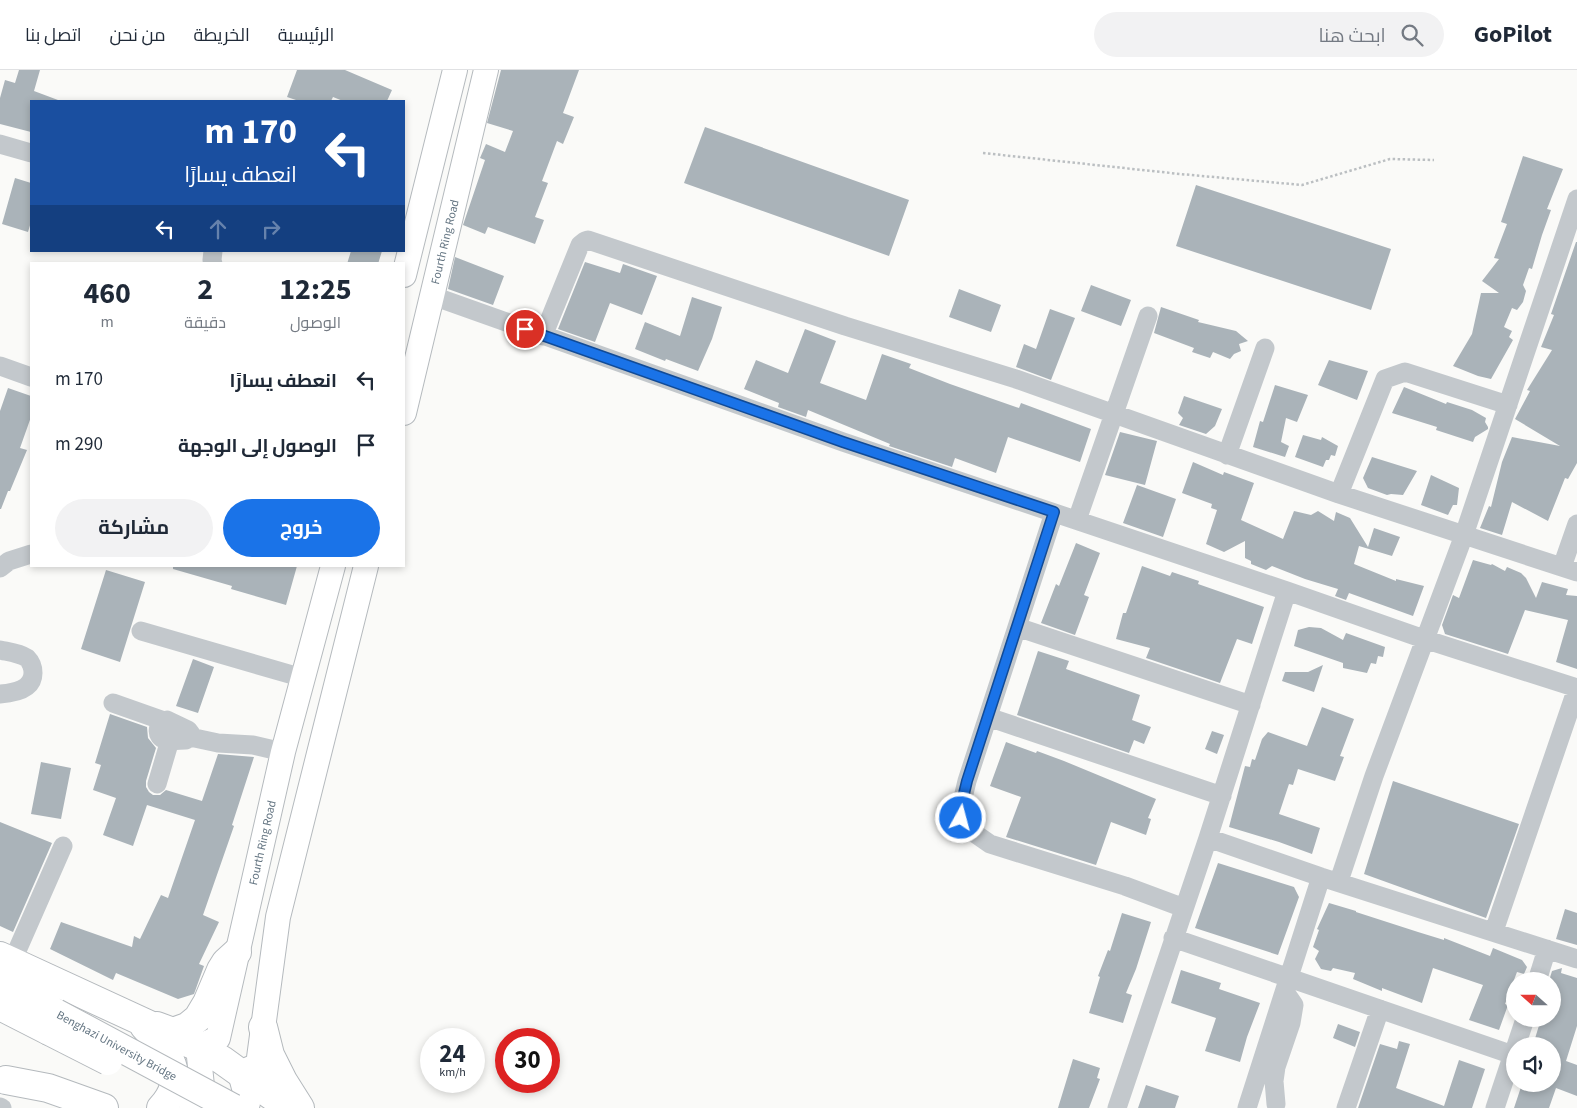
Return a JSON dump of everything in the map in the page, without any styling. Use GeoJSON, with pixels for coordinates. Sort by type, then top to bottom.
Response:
{"type":"FeatureCollection","features":[{"type":"Feature","properties":{"kind":"highway"},"geometry":{"type":"LineString","coordinates":[[4,967],[173,1032],[187,1027],[198,1018],[226,962],[237,952]]}},
{"type":"Feature","properties":{"kind":"highway","name":"Benghazi University Bridge"},"geometry":{"type":"LineString","coordinates":[[4,967],[52,1022],[118,1066],[193,1108]]}},
{"type":"Feature","properties":{"kind":"highway","name":"Benghazi University Bridge"},"geometry":{"type":"LineString","coordinates":[[0,1006],[52,1022],[233,1108]]}},
{"type":"Feature","properties":{"kind":"highway"},"geometry":{"type":"LineString","coordinates":[[139,1020],[198,1047],[240,1073],[289,1108]]}},
{"type":"Feature","properties":{"kind":"highway"},"geometry":{"type":"LineString","coordinates":[[139,1020],[164,1048],[173,1067],[175,1078],[173,1089],[169,1099],[161,1108]]}},
{"type":"Feature","properties":{"kind":"highway"},"geometry":{"type":"LineString","coordinates":[[263,1027],[270,1054],[283,1081],[300,1108]]}},
{"type":"Feature","properties":{"kind":"highway"},"geometry":{"type":"LineString","coordinates":[[3,1078],[60,1108]]}},
{"type":"Feature","properties":{"kind":"highway"},"geometry":{"type":"LineString","coordinates":[[3,1078],[48,1088],[104,1108]]}},
{"type":"Feature","properties":{"kind":"main road"},"geometry":{"type":"LineString","coordinates":[[405,272],[455,70]]}},
{"type":"Feature","properties":{"kind":"main road","name":"Fourth Ring Road"},"geometry":{"type":"LineString","coordinates":[[405,409],[486,70]]}},
{"type":"Feature","properties":{"kind":"main road","name":"Fourth Ring Road"},"geometry":{"type":"LineString","coordinates":[[198,1047],[218,1038],[283,752],[333,567]]}},
{"type":"Feature","properties":{"kind":"main road"},"geometry":{"type":"LineString","coordinates":[[246,1108],[248,1103],[240,1073],[258,1065],[278,918],[366,567]]}},
{"type":"Feature","properties":{"kind":"main road"},"geometry":{"type":"LineString","coordinates":[[246,909],[278,918]]}},
{"type":"Feature","properties":{"kind":"main road"},"geometry":{"type":"LineString","coordinates":[[193,1108],[202,1086],[198,1047]]}},
{"type":"Feature","properties":{"kind":"street"},"geometry":{"type":"LineString","coordinates":[[0,144],[30,153]]}},
{"type":"Feature","properties":{"kind":"street"},"geometry":{"type":"LineString","coordinates":[[1287,985],[1294,1005],[1291,1023],[1276,1067],[1274,1081],[1281,1106],[1249,1102],[1287,985],[1374,776],[1464,535],[1575,212]]}},
{"type":"Feature","properties":{"kind":"street"},"geometry":{"type":"LineString","coordinates":[[543,336],[580,245],[588,240],[836,323],[1016,379],[1339,494],[1570,570],[1577,524]]}},
{"type":"Feature","properties":{"kind":"street"},"geometry":{"type":"LineString","coordinates":[[433,296],[843,442],[1424,639],[1577,688],[1494,931]]}},
{"type":"Feature","properties":{"kind":"street"},"geometry":{"type":"LineString","coordinates":[[1077,520],[1148,316]]}},
{"type":"Feature","properties":{"kind":"street"},"geometry":{"type":"LineString","coordinates":[[1226,455],[1265,348]]}},
{"type":"Feature","properties":{"kind":"street"},"geometry":{"type":"LineString","coordinates":[[0,366],[30,376]]}},
{"type":"Feature","properties":{"kind":"street"},"geometry":{"type":"LineString","coordinates":[[1339,494],[1385,380],[1405,372],[1508,405]]}},
{"type":"Feature","properties":{"kind":"street"},"geometry":{"type":"LineString","coordinates":[[1054,512],[962,802],[961,818],[967,828],[990,844],[1126,886],[1184,908]]}},
{"type":"Feature","properties":{"kind":"street"},"geometry":{"type":"LineString","coordinates":[[0,568],[9,561],[30,554]]}},
{"type":"Feature","properties":{"kind":"street"},"geometry":{"type":"LineString","coordinates":[[1117,1108],[1222,796],[1287,591]]}},
{"type":"Feature","properties":{"kind":"street"},"geometry":{"type":"LineString","coordinates":[[1017,627],[1251,705]]}},
{"type":"Feature","properties":{"kind":"street"},"geometry":{"type":"LineString","coordinates":[[140,631],[303,678]]}},
{"type":"Feature","properties":{"kind":"street"},"geometry":{"type":"LineString","coordinates":[[0,650],[26,658],[33,670],[32,680],[26,688],[0,694]]}},
{"type":"Feature","properties":{"kind":"street"},"geometry":{"type":"LineString","coordinates":[[112,703],[164,721],[171,721],[188,730],[190,737]]}},
{"type":"Feature","properties":{"kind":"street"},"geometry":{"type":"LineString","coordinates":[[988,718],[1222,796]]}},
{"type":"Feature","properties":{"kind":"street"},"geometry":{"type":"LineString","coordinates":[[164,721],[158,727],[159,734],[164,739],[186,740],[190,737],[218,743],[253,745],[283,752]]}},
{"type":"Feature","properties":{"kind":"street"},"geometry":{"type":"LineString","coordinates":[[157,784],[170,740]]}},
{"type":"Feature","properties":{"kind":"street"},"geometry":{"type":"LineString","coordinates":[[1208,838],[1577,959]]}},
{"type":"Feature","properties":{"kind":"street"},"geometry":{"type":"LineString","coordinates":[[4,967],[63,846]]}},
{"type":"Feature","properties":{"kind":"street"},"geometry":{"type":"LineString","coordinates":[[1173,938],[1287,985],[1380,1009],[1506,1048]]}},
{"type":"Feature","properties":{"kind":"street"},"geometry":{"type":"LineString","coordinates":[[1540,972],[1547,949]]}},
{"type":"Feature","properties":{"kind":"street"},"geometry":{"type":"LineString","coordinates":[[1346,1108],[1380,1009]]}},
{"type":"Feature","properties":{"kind":"street"},"geometry":{"type":"LineString","coordinates":[[1495,1108],[1506,1074]]}},
{"type":"Feature","properties":{"kind":"path"},"geometry":{"type":"LineString","coordinates":[[983,153],[1302,185],[1390,159],[1434,160]]}},
{"type":"Feature","properties":{"kind":"building"},"geometry":{"type":"Polygon","coordinates":[[[19,70],[40,70],[34,91],[58,100],[30,100],[30,132],[0,124],[0,98],[5,80],[15,83],[19,70]]]}},
{"type":"Feature","properties":{"kind":"building"},"geometry":{"type":"Polygon","coordinates":[[[297,70],[345,70],[392,90],[387,100],[340,100],[333,97],[332,100],[296,100],[287,97],[297,70]]]}},
{"type":"Feature","properties":{"kind":"building"},"geometry":{"type":"Polygon","coordinates":[[[501,70],[579,70],[563,113],[574,117],[563,144],[557,141],[542,181],[548,183],[535,217],[544,220],[535,244],[488,227],[485,234],[463,225],[485,160],[480,158],[486,144],[505,152],[513,131],[487,123],[501,70]]]}},
{"type":"Feature","properties":{"kind":"building"},"geometry":{"type":"Polygon","coordinates":[[[705,127],[909,200],[889,256],[684,183],[705,127]]]}},
{"type":"Feature","properties":{"kind":"building"},"geometry":{"type":"Polygon","coordinates":[[[1523,156],[1563,169],[1547,209],[1551,210],[1532,269],[1529,268],[1523,285],[1526,291],[1523,302],[1517,310],[1512,308],[1504,327],[1512,331],[1509,337],[1513,340],[1491,379],[1453,366],[1472,334],[1481,293],[1499,293],[1482,281],[1499,259],[1494,258],[1507,224],[1501,222],[1523,156]]]}},
{"type":"Feature","properties":{"kind":"building"},"geometry":{"type":"Polygon","coordinates":[[[15,178],[30,183],[30,225],[28,232],[2,224],[15,178]]]}},
{"type":"Feature","properties":{"kind":"building"},"geometry":{"type":"Polygon","coordinates":[[[1196,185],[1391,249],[1371,310],[1176,246],[1196,185]]]}},
{"type":"Feature","properties":{"kind":"building"},"geometry":{"type":"Polygon","coordinates":[[[1576,242],[1577,463],[1568,479],[1565,478],[1548,521],[1512,502],[1502,535],[1480,528],[1489,506],[1491,507],[1502,462],[1512,437],[1560,446],[1515,419],[1530,391],[1527,390],[1552,350],[1541,347],[1554,315],[1551,314],[1576,242]]]}},
{"type":"Feature","properties":{"kind":"building"},"geometry":{"type":"Polygon","coordinates":[[[351,252],[382,252],[379,262],[348,262],[351,252]]]}},
{"type":"Feature","properties":{"kind":"building"},"geometry":{"type":"Polygon","coordinates":[[[455,257],[504,276],[493,305],[448,289],[455,257]]]}},
{"type":"Feature","properties":{"kind":"building"},"geometry":{"type":"Polygon","coordinates":[[[585,262],[620,273],[623,264],[657,276],[642,315],[610,303],[595,342],[558,329],[585,262]]]}},
{"type":"Feature","properties":{"kind":"building"},"geometry":{"type":"Polygon","coordinates":[[[1091,285],[1131,300],[1121,326],[1081,311],[1091,285]]]}},
{"type":"Feature","properties":{"kind":"building"},"geometry":{"type":"Polygon","coordinates":[[[959,289],[1001,305],[991,332],[949,317],[959,289]]]}},
{"type":"Feature","properties":{"kind":"building"},"geometry":{"type":"Polygon","coordinates":[[[692,297],[722,307],[712,339],[698,371],[635,349],[645,322],[680,336],[692,297]]]}},
{"type":"Feature","properties":{"kind":"building"},"geometry":{"type":"Polygon","coordinates":[[[1161,307],[1199,320],[1198,322],[1236,331],[1248,341],[1239,344],[1241,351],[1234,354],[1230,359],[1213,352],[1210,358],[1192,352],[1194,348],[1154,333],[1161,307]]]}},
{"type":"Feature","properties":{"kind":"building"},"geometry":{"type":"Polygon","coordinates":[[[1050,309],[1075,318],[1051,380],[1016,367],[1024,344],[1036,349],[1050,309]]]}},
{"type":"Feature","properties":{"kind":"building"},"geometry":{"type":"Polygon","coordinates":[[[805,329],[836,341],[820,383],[866,400],[882,354],[911,364],[909,368],[950,384],[1019,408],[1021,403],[1091,429],[1080,462],[1008,437],[996,473],[955,458],[952,467],[889,446],[890,444],[808,410],[806,417],[778,407],[779,403],[744,389],[756,360],[788,373],[805,329]]]}},
{"type":"Feature","properties":{"kind":"building"},"geometry":{"type":"Polygon","coordinates":[[[1329,360],[1368,371],[1357,400],[1318,385],[1329,360]]]}},
{"type":"Feature","properties":{"kind":"building"},"geometry":{"type":"Polygon","coordinates":[[[1275,385],[1308,395],[1297,422],[1286,418],[1281,442],[1289,446],[1285,457],[1253,447],[1260,421],[1263,422],[1275,385]]]}},
{"type":"Feature","properties":{"kind":"building"},"geometry":{"type":"Polygon","coordinates":[[[1404,387],[1446,404],[1447,402],[1472,410],[1486,418],[1485,422],[1488,429],[1475,437],[1473,442],[1436,430],[1437,427],[1392,413],[1404,387]]]}},
{"type":"Feature","properties":{"kind":"building"},"geometry":{"type":"Polygon","coordinates":[[[8,388],[30,396],[30,420],[20,448],[27,450],[1,509],[0,509],[0,411],[8,388]]]}},
{"type":"Feature","properties":{"kind":"building"},"geometry":{"type":"Polygon","coordinates":[[[1184,396],[1222,409],[1215,426],[1206,434],[1179,425],[1183,418],[1178,413],[1184,396]]]}},
{"type":"Feature","properties":{"kind":"building"},"geometry":{"type":"Polygon","coordinates":[[[1120,432],[1157,441],[1145,485],[1105,475],[1120,432]]]}},
{"type":"Feature","properties":{"kind":"building"},"geometry":{"type":"Polygon","coordinates":[[[1303,435],[1321,440],[1322,437],[1338,446],[1335,456],[1331,455],[1323,467],[1295,457],[1303,435]]]}},
{"type":"Feature","properties":{"kind":"building"},"geometry":{"type":"Polygon","coordinates":[[[1372,457],[1417,471],[1403,495],[1387,495],[1368,488],[1363,478],[1372,457]]]}},
{"type":"Feature","properties":{"kind":"building"},"geometry":{"type":"Polygon","coordinates":[[[1193,462],[1223,475],[1224,472],[1254,483],[1241,520],[1283,539],[1294,511],[1311,515],[1318,511],[1334,521],[1336,512],[1350,518],[1368,547],[1374,528],[1400,537],[1392,556],[1359,546],[1354,564],[1396,581],[1396,579],[1424,586],[1413,616],[1349,593],[1346,600],[1335,596],[1338,589],[1272,566],[1266,570],[1251,564],[1251,561],[1245,558],[1245,541],[1224,552],[1206,544],[1217,510],[1211,508],[1212,504],[1182,493],[1193,462]]]}},
{"type":"Feature","properties":{"kind":"building"},"geometry":{"type":"Polygon","coordinates":[[[1431,475],[1459,488],[1457,505],[1453,505],[1448,515],[1421,505],[1431,475]]]}},
{"type":"Feature","properties":{"kind":"building"},"geometry":{"type":"Polygon","coordinates":[[[1137,485],[1176,499],[1163,537],[1123,523],[1137,485]]]}},
{"type":"Feature","properties":{"kind":"building"},"geometry":{"type":"Polygon","coordinates":[[[1076,543],[1100,553],[1084,595],[1089,597],[1075,635],[1041,623],[1056,584],[1059,586],[1076,543]]]}},
{"type":"Feature","properties":{"kind":"building"},"geometry":{"type":"Polygon","coordinates":[[[1473,560],[1492,564],[1505,571],[1507,567],[1521,573],[1526,578],[1536,598],[1542,582],[1568,589],[1566,595],[1577,596],[1577,669],[1556,662],[1568,620],[1525,610],[1508,654],[1445,634],[1442,625],[1453,595],[1459,598],[1473,560]]]}},
{"type":"Feature","properties":{"kind":"building"},"geometry":{"type":"Polygon","coordinates":[[[1142,566],[1170,576],[1172,572],[1199,581],[1198,584],[1264,607],[1252,644],[1237,639],[1220,683],[1146,658],[1150,648],[1116,639],[1123,613],[1126,613],[1142,566]]]}},
{"type":"Feature","properties":{"kind":"building"},"geometry":{"type":"Polygon","coordinates":[[[173,567],[297,567],[286,605],[231,589],[232,586],[173,569],[173,567]]]}},
{"type":"Feature","properties":{"kind":"building"},"geometry":{"type":"Polygon","coordinates":[[[106,570],[145,582],[120,662],[81,649],[106,570]]]}},
{"type":"Feature","properties":{"kind":"building"},"geometry":{"type":"Polygon","coordinates":[[[1309,627],[1321,628],[1343,640],[1346,633],[1385,647],[1383,657],[1378,656],[1376,664],[1371,663],[1367,673],[1343,668],[1343,663],[1294,646],[1298,630],[1309,627]]]}},
{"type":"Feature","properties":{"kind":"building"},"geometry":{"type":"Polygon","coordinates":[[[1038,651],[1069,661],[1066,669],[1140,695],[1132,720],[1151,727],[1144,744],[1134,740],[1129,753],[1017,715],[1038,651]]]}},
{"type":"Feature","properties":{"kind":"building"},"geometry":{"type":"Polygon","coordinates":[[[193,659],[214,667],[198,713],[176,706],[193,659]]]}},
{"type":"Feature","properties":{"kind":"building"},"geometry":{"type":"Polygon","coordinates":[[[1323,665],[1314,692],[1282,681],[1285,672],[1308,672],[1323,665]]]}},
{"type":"Feature","properties":{"kind":"building"},"geometry":{"type":"Polygon","coordinates":[[[1322,707],[1354,719],[1340,756],[1344,757],[1335,781],[1298,769],[1293,785],[1289,784],[1279,814],[1320,828],[1312,854],[1229,827],[1245,766],[1250,767],[1252,759],[1255,760],[1262,739],[1268,732],[1307,746],[1322,707]]]}},
{"type":"Feature","properties":{"kind":"building"},"geometry":{"type":"Polygon","coordinates":[[[110,714],[147,727],[148,738],[156,748],[146,781],[146,787],[153,795],[160,795],[166,790],[202,801],[218,754],[254,757],[232,825],[234,826],[203,915],[219,922],[199,964],[204,966],[194,994],[178,999],[116,973],[113,980],[50,949],[61,922],[132,947],[134,936],[140,939],[161,895],[168,898],[195,820],[147,805],[133,846],[103,835],[116,798],[93,790],[101,765],[95,763],[110,714]]]}},
{"type":"Feature","properties":{"kind":"building"},"geometry":{"type":"Polygon","coordinates":[[[1212,731],[1224,735],[1217,754],[1205,749],[1212,731]]]}},
{"type":"Feature","properties":{"kind":"building"},"geometry":{"type":"Polygon","coordinates":[[[1006,742],[1064,761],[1156,799],[1148,818],[1151,819],[1146,835],[1111,822],[1096,865],[1006,837],[1021,797],[990,786],[1006,742]]]}},
{"type":"Feature","properties":{"kind":"building"},"geometry":{"type":"Polygon","coordinates":[[[41,762],[71,768],[61,819],[31,814],[41,762]]]}},
{"type":"Feature","properties":{"kind":"building"},"geometry":{"type":"Polygon","coordinates":[[[1393,781],[1519,824],[1486,918],[1364,874],[1393,781]]]}},
{"type":"Feature","properties":{"kind":"building"},"geometry":{"type":"Polygon","coordinates":[[[0,822],[52,843],[13,932],[0,926],[0,822]]]}},
{"type":"Feature","properties":{"kind":"building"},"geometry":{"type":"Polygon","coordinates":[[[1218,863],[1294,887],[1299,897],[1278,955],[1195,928],[1218,863]]]}},
{"type":"Feature","properties":{"kind":"building"},"geometry":{"type":"Polygon","coordinates":[[[1329,903],[1444,940],[1444,938],[1490,956],[1493,948],[1522,960],[1527,967],[1525,972],[1506,972],[1506,1011],[1499,1030],[1469,1020],[1483,985],[1433,968],[1422,1003],[1382,988],[1382,991],[1353,979],[1355,973],[1333,968],[1331,971],[1321,969],[1315,959],[1319,951],[1313,947],[1319,930],[1317,929],[1329,903]]]}},
{"type":"Feature","properties":{"kind":"building"},"geometry":{"type":"Polygon","coordinates":[[[1565,909],[1577,913],[1577,945],[1556,939],[1565,909]]]}},
{"type":"Feature","properties":{"kind":"building"},"geometry":{"type":"Polygon","coordinates":[[[1122,913],[1151,922],[1126,993],[1132,995],[1123,1023],[1089,1013],[1100,977],[1098,976],[1108,950],[1110,951],[1122,913]]]}},
{"type":"Feature","properties":{"kind":"building"},"geometry":{"type":"Polygon","coordinates":[[[1562,968],[1561,973],[1552,971],[1562,968]]]}},
{"type":"Feature","properties":{"kind":"building"},"geometry":{"type":"Polygon","coordinates":[[[1181,970],[1221,983],[1219,989],[1260,1003],[1240,1062],[1205,1051],[1216,1018],[1171,1003],[1181,970]]]}},
{"type":"Feature","properties":{"kind":"building"},"geometry":{"type":"Polygon","coordinates":[[[1561,973],[1577,978],[1577,1026],[1566,1061],[1577,1065],[1577,1096],[1561,1090],[1561,1037],[1535,1037],[1538,1028],[1561,1028],[1561,973]]]}},
{"type":"Feature","properties":{"kind":"building"},"geometry":{"type":"Polygon","coordinates":[[[1338,1024],[1360,1032],[1355,1047],[1333,1038],[1338,1024]]]}},
{"type":"Feature","properties":{"kind":"building"},"geometry":{"type":"Polygon","coordinates":[[[1399,1041],[1410,1044],[1396,1088],[1444,1106],[1459,1060],[1485,1069],[1472,1108],[1358,1108],[1380,1044],[1397,1049],[1399,1041]]]}},
{"type":"Feature","properties":{"kind":"building"},"geometry":{"type":"Polygon","coordinates":[[[1073,1059],[1100,1068],[1097,1078],[1100,1079],[1089,1108],[1058,1108],[1073,1059]]]}},
{"type":"Feature","properties":{"kind":"building"},"geometry":{"type":"Polygon","coordinates":[[[1146,1085],[1179,1096],[1175,1108],[1138,1108],[1146,1085]]]}},
{"type":"Feature","properties":{"kind":"building"},"geometry":{"type":"Polygon","coordinates":[[[1519,1092],[1555,1092],[1549,1108],[1514,1108],[1519,1092]]]}},
{"type":"Feature","properties":{"kind":"route"},"geometry":{"type":"LineString","coordinates":[[525,329],[843,442],[1054,512],[967,781],[962,802],[961,818]]}}]}
